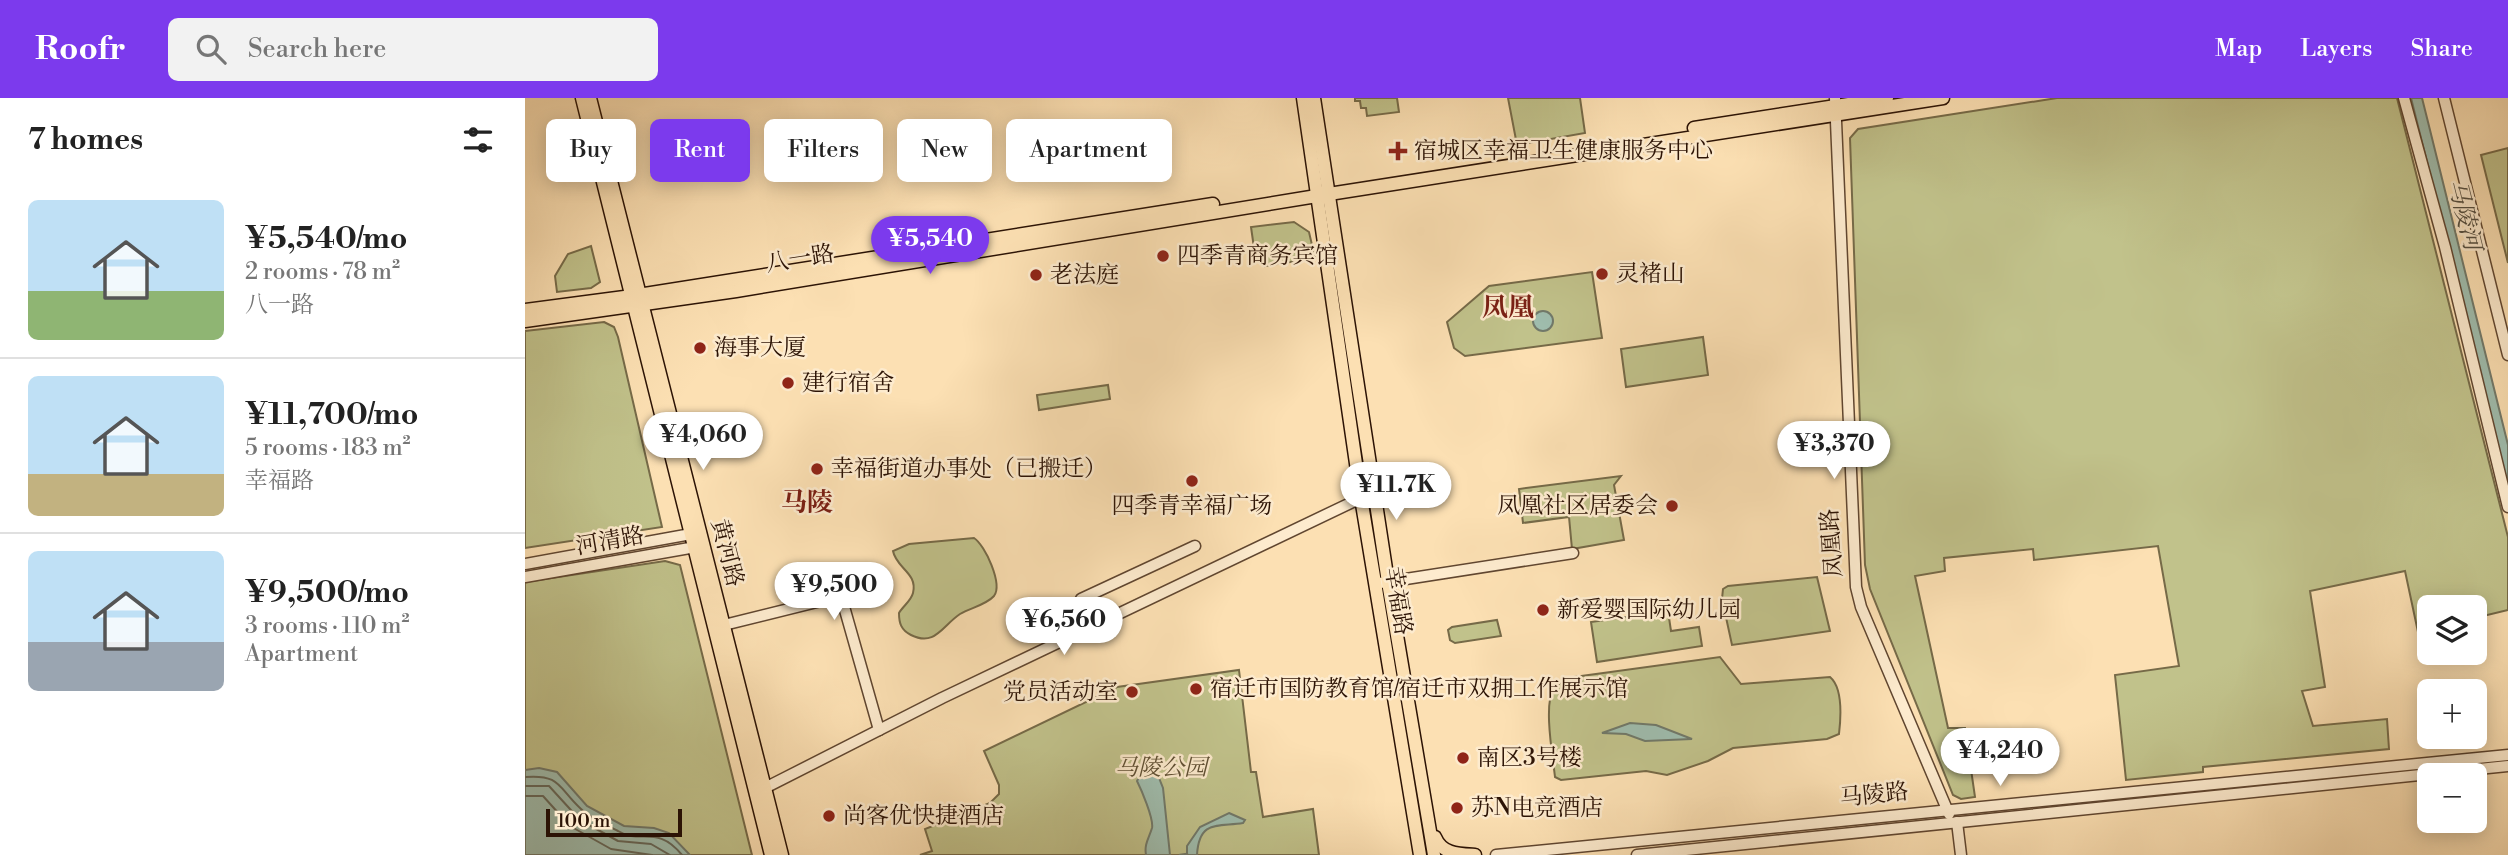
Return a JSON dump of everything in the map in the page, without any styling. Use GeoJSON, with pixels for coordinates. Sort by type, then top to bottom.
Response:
{"type":"FeatureCollection","features":[{"type":"Feature","properties":{"kind":"main road","name":"黄河路"},"geometry":{"type":"LineString","coordinates":[[582,98],[638,300]]}},
{"type":"Feature","properties":{"kind":"main road","name":"黄河路"},"geometry":{"type":"LineString","coordinates":[[590,98],[696,542],[761,790],[782,855]]}},
{"type":"Feature","properties":{"kind":"main road"},"geometry":{"type":"LineString","coordinates":[[1303,98],[1323,191]]}},
{"type":"Feature","properties":{"kind":"main road"},"geometry":{"type":"LineString","coordinates":[[1314,98],[1323,191]]}},
{"type":"Feature","properties":{"kind":"main road"},"geometry":{"type":"LineString","coordinates":[[1836,106],[1887,98]]}},
{"type":"Feature","properties":{"kind":"main road"},"geometry":{"type":"LineString","coordinates":[[1836,106],[1943,98]]}},
{"type":"Feature","properties":{"kind":"main road","name":"八一路"},"geometry":{"type":"LineString","coordinates":[[525,321],[638,300],[1836,106]]}},
{"type":"Feature","properties":{"kind":"main road","name":"幸福路"},"geometry":{"type":"LineString","coordinates":[[1323,191],[1361,498],[1420,855]]}},
{"type":"Feature","properties":{"kind":"main road","name":"幸福路"},"geometry":{"type":"LineString","coordinates":[[1323,191],[1434,855]]}},
{"type":"Feature","properties":{"kind":"main road","name":"八一路"},"geometry":{"type":"LineString","coordinates":[[525,310],[638,300]]}},
{"type":"Feature","properties":{"kind":"main road","name":"黄河路"},"geometry":{"type":"LineString","coordinates":[[696,542],[724,625],[761,790],[771,855]]}},
{"type":"Feature","properties":{"kind":"main road"},"geometry":{"type":"LineString","coordinates":[[1429,823],[1439,847],[1475,855]]}},
{"type":"Feature","properties":{"kind":"street"},"geometry":{"type":"LineString","coordinates":[[2404,98],[2445,247],[2508,507]]}},
{"type":"Feature","properties":{"kind":"street"},"geometry":{"type":"LineString","coordinates":[[2444,98],[2508,355]]}},
{"type":"Feature","properties":{"kind":"street","name":"凤凰路"},"geometry":{"type":"LineString","coordinates":[[1836,106],[1856,587],[1861,607],[1955,823],[1961,855]]}},
{"type":"Feature","properties":{"kind":"street"},"geometry":{"type":"LineString","coordinates":[[761,790],[879,730],[1361,498]]}},
{"type":"Feature","properties":{"kind":"street","name":"河清路"},"geometry":{"type":"LineString","coordinates":[[525,564],[696,542]]}},
{"type":"Feature","properties":{"kind":"street","name":"河清路"},"geometry":{"type":"LineString","coordinates":[[525,577],[696,542]]}},
{"type":"Feature","properties":{"kind":"street"},"geometry":{"type":"LineString","coordinates":[[1081,599],[1195,546]]}},
{"type":"Feature","properties":{"kind":"street"},"geometry":{"type":"LineString","coordinates":[[1374,584],[1573,553]]}},
{"type":"Feature","properties":{"kind":"street"},"geometry":{"type":"LineString","coordinates":[[724,625],[841,596],[879,730]]}},
{"type":"Feature","properties":{"kind":"street","name":"马陵路"},"geometry":{"type":"LineString","coordinates":[[1496,855],[2508,755]]}},
{"type":"Feature","properties":{"kind":"street","name":"马陵路"},"geometry":{"type":"LineString","coordinates":[[1637,855],[2508,766]]}},
{"type":"Feature","properties":{"kind":"green space"},"geometry":{"type":"Polygon","coordinates":[[[1355,98],[1397,98],[1399,112],[1367,116],[1366,108],[1361,108],[1360,101],[1355,101],[1355,98]]]}},
{"type":"Feature","properties":{"kind":"green space"},"geometry":{"type":"Polygon","coordinates":[[[1508,98],[1580,98],[1585,133],[1517,145],[1508,98]]]}},
{"type":"Feature","properties":{"kind":"green space"},"geometry":{"type":"Polygon","coordinates":[[[2057,98],[2397,98],[2508,537],[2508,610],[2487,615],[2487,595],[2417,595],[2417,627],[2405,571],[2310,591],[2325,687],[2302,691],[2313,726],[2387,719],[2389,749],[2203,767],[2203,772],[2126,780],[2115,675],[2179,666],[2158,546],[2034,560],[2033,549],[1944,558],[1945,571],[1915,576],[1948,728],[1965,728],[1975,797],[1961,799],[1953,795],[1870,589],[1865,565],[1850,138],[1858,129],[2057,98]]]}},
{"type":"Feature","properties":{"kind":"green space"},"geometry":{"type":"Polygon","coordinates":[[[2508,148],[2508,263],[2481,155],[2508,148]]]}},
{"type":"Feature","properties":{"kind":"green space"},"geometry":{"type":"Polygon","coordinates":[[[1294,222],[1309,232],[1315,258],[1265,266],[1264,254],[1255,255],[1251,227],[1294,222]]]}},
{"type":"Feature","properties":{"kind":"green space"},"geometry":{"type":"Polygon","coordinates":[[[591,246],[600,282],[591,288],[557,292],[555,276],[568,254],[591,246]]]}},
{"type":"Feature","properties":{"kind":"green space"},"geometry":{"type":"Polygon","coordinates":[[[1592,272],[1602,338],[1465,356],[1454,348],[1447,322],[1489,286],[1592,272]]]}},
{"type":"Feature","properties":{"kind":"green space"},"geometry":{"type":"Polygon","coordinates":[[[604,322],[614,327],[618,337],[662,527],[525,548],[525,331],[604,322]]]}},
{"type":"Feature","properties":{"kind":"green space"},"geometry":{"type":"Polygon","coordinates":[[[1703,337],[1708,375],[1626,387],[1621,349],[1703,337]]]}},
{"type":"Feature","properties":{"kind":"green space"},"geometry":{"type":"Polygon","coordinates":[[[1108,385],[1110,399],[1039,410],[1037,395],[1108,385]]]}},
{"type":"Feature","properties":{"kind":"green space"},"geometry":{"type":"Polygon","coordinates":[[[1621,476],[1614,485],[1624,540],[1572,549],[1569,517],[1523,523],[1519,489],[1621,476]]]}},
{"type":"Feature","properties":{"kind":"green space"},"geometry":{"type":"Polygon","coordinates":[[[974,538],[983,548],[995,574],[994,596],[960,614],[932,637],[919,638],[905,631],[899,620],[899,613],[912,596],[914,586],[910,575],[898,562],[893,551],[909,544],[974,538]]]}},
{"type":"Feature","properties":{"kind":"green space"},"geometry":{"type":"Polygon","coordinates":[[[665,561],[680,565],[752,855],[525,855],[525,582],[665,561]]]}},
{"type":"Feature","properties":{"kind":"green space"},"geometry":{"type":"Polygon","coordinates":[[[1817,577],[1830,631],[1732,645],[1722,599],[1723,589],[1728,586],[1817,577]]]}},
{"type":"Feature","properties":{"kind":"green space"},"geometry":{"type":"Polygon","coordinates":[[[1668,611],[1671,631],[1699,627],[1702,646],[1597,662],[1591,622],[1668,611]]]}},
{"type":"Feature","properties":{"kind":"green space"},"geometry":{"type":"Polygon","coordinates":[[[1497,620],[1501,636],[1455,643],[1450,640],[1448,630],[1452,627],[1497,620]]]}},
{"type":"Feature","properties":{"kind":"green space"},"geometry":{"type":"Polygon","coordinates":[[[1720,657],[1741,684],[1830,677],[1839,695],[1839,734],[1827,739],[1733,748],[1708,761],[1667,775],[1646,771],[1561,780],[1555,777],[1549,706],[1551,695],[1558,684],[1574,677],[1720,657]]]}},
{"type":"Feature","properties":{"kind":"green space","name":"马陵公园"},"geometry":{"type":"Polygon","coordinates":[[[1239,670],[1251,772],[1256,772],[1263,817],[1313,809],[1319,855],[920,855],[932,851],[925,829],[990,803],[999,794],[999,785],[984,751],[1117,687],[1239,670]]]}},
{"type":"Feature","properties":{"kind":"water"},"geometry":{"type":"Polygon","coordinates":[[[2411,98],[2422,98],[2429,126],[2508,445],[2508,486],[2411,98]]]}},
{"type":"Feature","properties":{"kind":"water"},"geometry":{"type":"Polygon","coordinates":[[[1539,311],[1547,311],[1553,321],[1547,331],[1539,331],[1533,325],[1533,317],[1539,311]]]}},
{"type":"Feature","properties":{"kind":"water"},"geometry":{"type":"Polygon","coordinates":[[[1630,723],[1656,725],[1692,739],[1645,741],[1626,734],[1602,733],[1630,723]]]}},
{"type":"Feature","properties":{"kind":"water"},"geometry":{"type":"Polygon","coordinates":[[[539,768],[557,772],[587,806],[624,826],[654,828],[669,833],[690,855],[525,855],[525,770],[539,768]]]}},
{"type":"Feature","properties":{"kind":"water"},"geometry":{"type":"Polygon","coordinates":[[[1144,768],[1155,768],[1163,788],[1170,855],[1146,855],[1152,824],[1137,781],[1144,768]]]}},
{"type":"Feature","properties":{"kind":"water"},"geometry":{"type":"Polygon","coordinates":[[[1229,813],[1245,820],[1243,823],[1218,825],[1206,830],[1199,843],[1197,855],[1187,855],[1187,846],[1200,827],[1229,813]]]}},
{"type":"Feature","properties":{"kind":"waterway"},"geometry":{"type":"LineString","coordinates":[[1180,855],[1187,854]]}},
{"type":"Feature","properties":{"kind":"place","name":"宿城区幸福卫生健康服务中心"},"geometry":{"type":"Point","coordinates":[1398,151]}},
{"type":"Feature","properties":{"kind":"place","name":"四季青商务宾馆"},"geometry":{"type":"Point","coordinates":[1163,256]}},
{"type":"Feature","properties":{"kind":"place","name":"灵褚山"},"geometry":{"type":"Point","coordinates":[1602,274]}},
{"type":"Feature","properties":{"kind":"place","name":"老法庭"},"geometry":{"type":"Point","coordinates":[1036,275]}},
{"type":"Feature","properties":{"kind":"place","name":"海事大厦"},"geometry":{"type":"Point","coordinates":[700,348]}},
{"type":"Feature","properties":{"kind":"place","name":"建行宿舍"},"geometry":{"type":"Point","coordinates":[788,383]}},
{"type":"Feature","properties":{"kind":"place","name":"幸福街道办事处（已搬迁）"},"geometry":{"type":"Point","coordinates":[817,469]}},
{"type":"Feature","properties":{"kind":"place","name":"四季青幸福广场"},"geometry":{"type":"Point","coordinates":[1192,481]}},
{"type":"Feature","properties":{"kind":"place","name":"凤凰社区居委会"},"geometry":{"type":"Point","coordinates":[1672,506]}},
{"type":"Feature","properties":{"kind":"place","name":"新爱婴国际幼儿园"},"geometry":{"type":"Point","coordinates":[1543,610]}},
{"type":"Feature","properties":{"kind":"place","name":"宿迁市国防教育馆/宿迁市双拥工作展示馆"},"geometry":{"type":"Point","coordinates":[1196,689]}},
{"type":"Feature","properties":{"kind":"place","name":"党员活动室"},"geometry":{"type":"Point","coordinates":[1132,692]}},
{"type":"Feature","properties":{"kind":"place","name":"南区3号楼"},"geometry":{"type":"Point","coordinates":[1463,758]}},
{"type":"Feature","properties":{"kind":"place","name":"苏N电竞酒店"},"geometry":{"type":"Point","coordinates":[1457,808]}},
{"type":"Feature","properties":{"kind":"place","name":"尚客优快捷酒店"},"geometry":{"type":"Point","coordinates":[829,816]}},
{"type":"Feature","properties":{"kind":"district","name":"凤凰"},"geometry":{"type":"Point","coordinates":[1508,308]}},
{"type":"Feature","properties":{"kind":"district","name":"马陵"},"geometry":{"type":"Point","coordinates":[807,503]}},
{"type":"Feature","properties":{"kind":"water label","name":"马陵河"},"geometry":{"type":"Point","coordinates":[2464,215]}}]}
